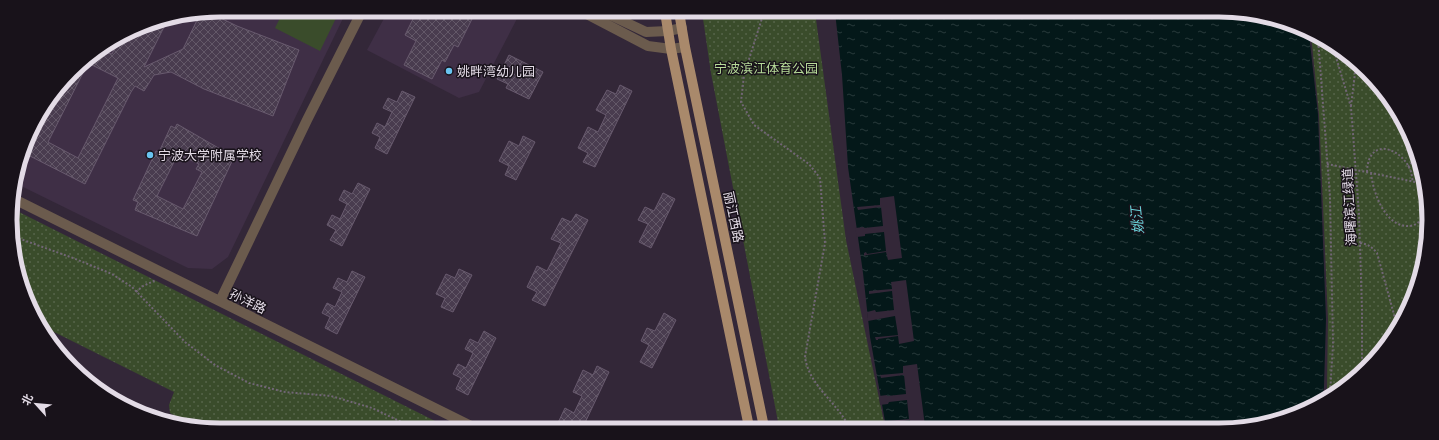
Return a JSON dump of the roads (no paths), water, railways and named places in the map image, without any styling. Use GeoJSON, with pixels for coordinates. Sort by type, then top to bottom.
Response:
{"type":"FeatureCollection","features":[{"type":"Feature","properties":{"kind":"main road"},"geometry":{"type":"LineString","coordinates":[[666,17],[671,49],[748,423]]}},
{"type":"Feature","properties":{"kind":"main road","name":"丽江西路"},"geometry":{"type":"LineString","coordinates":[[680,17],[684,47],[763,423]]}},
{"type":"Feature","properties":{"kind":"street"},"geometry":{"type":"LineString","coordinates":[[220,301],[307,120],[359,17]]}},
{"type":"Feature","properties":{"kind":"street"},"geometry":{"type":"LineString","coordinates":[[592,17],[648,46],[671,49],[684,47]]}},
{"type":"Feature","properties":{"kind":"street"},"geometry":{"type":"LineString","coordinates":[[614,17],[646,32],[668,31],[682,28]]}},
{"type":"Feature","properties":{"kind":"street","name":"孙洋路"},"geometry":{"type":"LineString","coordinates":[[18,201],[467,423]]}},
{"type":"Feature","properties":{"kind":"water","name":"姚江"},"geometry":{"type":"Polygon","coordinates":[[[836,17],[1232,17],[1272,24],[1297,32],[1309,38],[1318,114],[1326,319],[1323,394],[1297,408],[1272,416],[1232,423],[885,423],[870,337],[863,273],[848,167],[842,75],[836,17]]]}},
{"type":"Feature","properties":{"kind":"place","name":"姚畔湾幼儿园"},"geometry":{"type":"Point","coordinates":[449,71]}},
{"type":"Feature","properties":{"kind":"place","name":"宁波大学附属学校"},"geometry":{"type":"Point","coordinates":[150,155]}},
{"type":"Feature","properties":{"kind":"park label","name":"宁波滨江体育公园"},"geometry":{"type":"Point","coordinates":[766,68]}}]}
